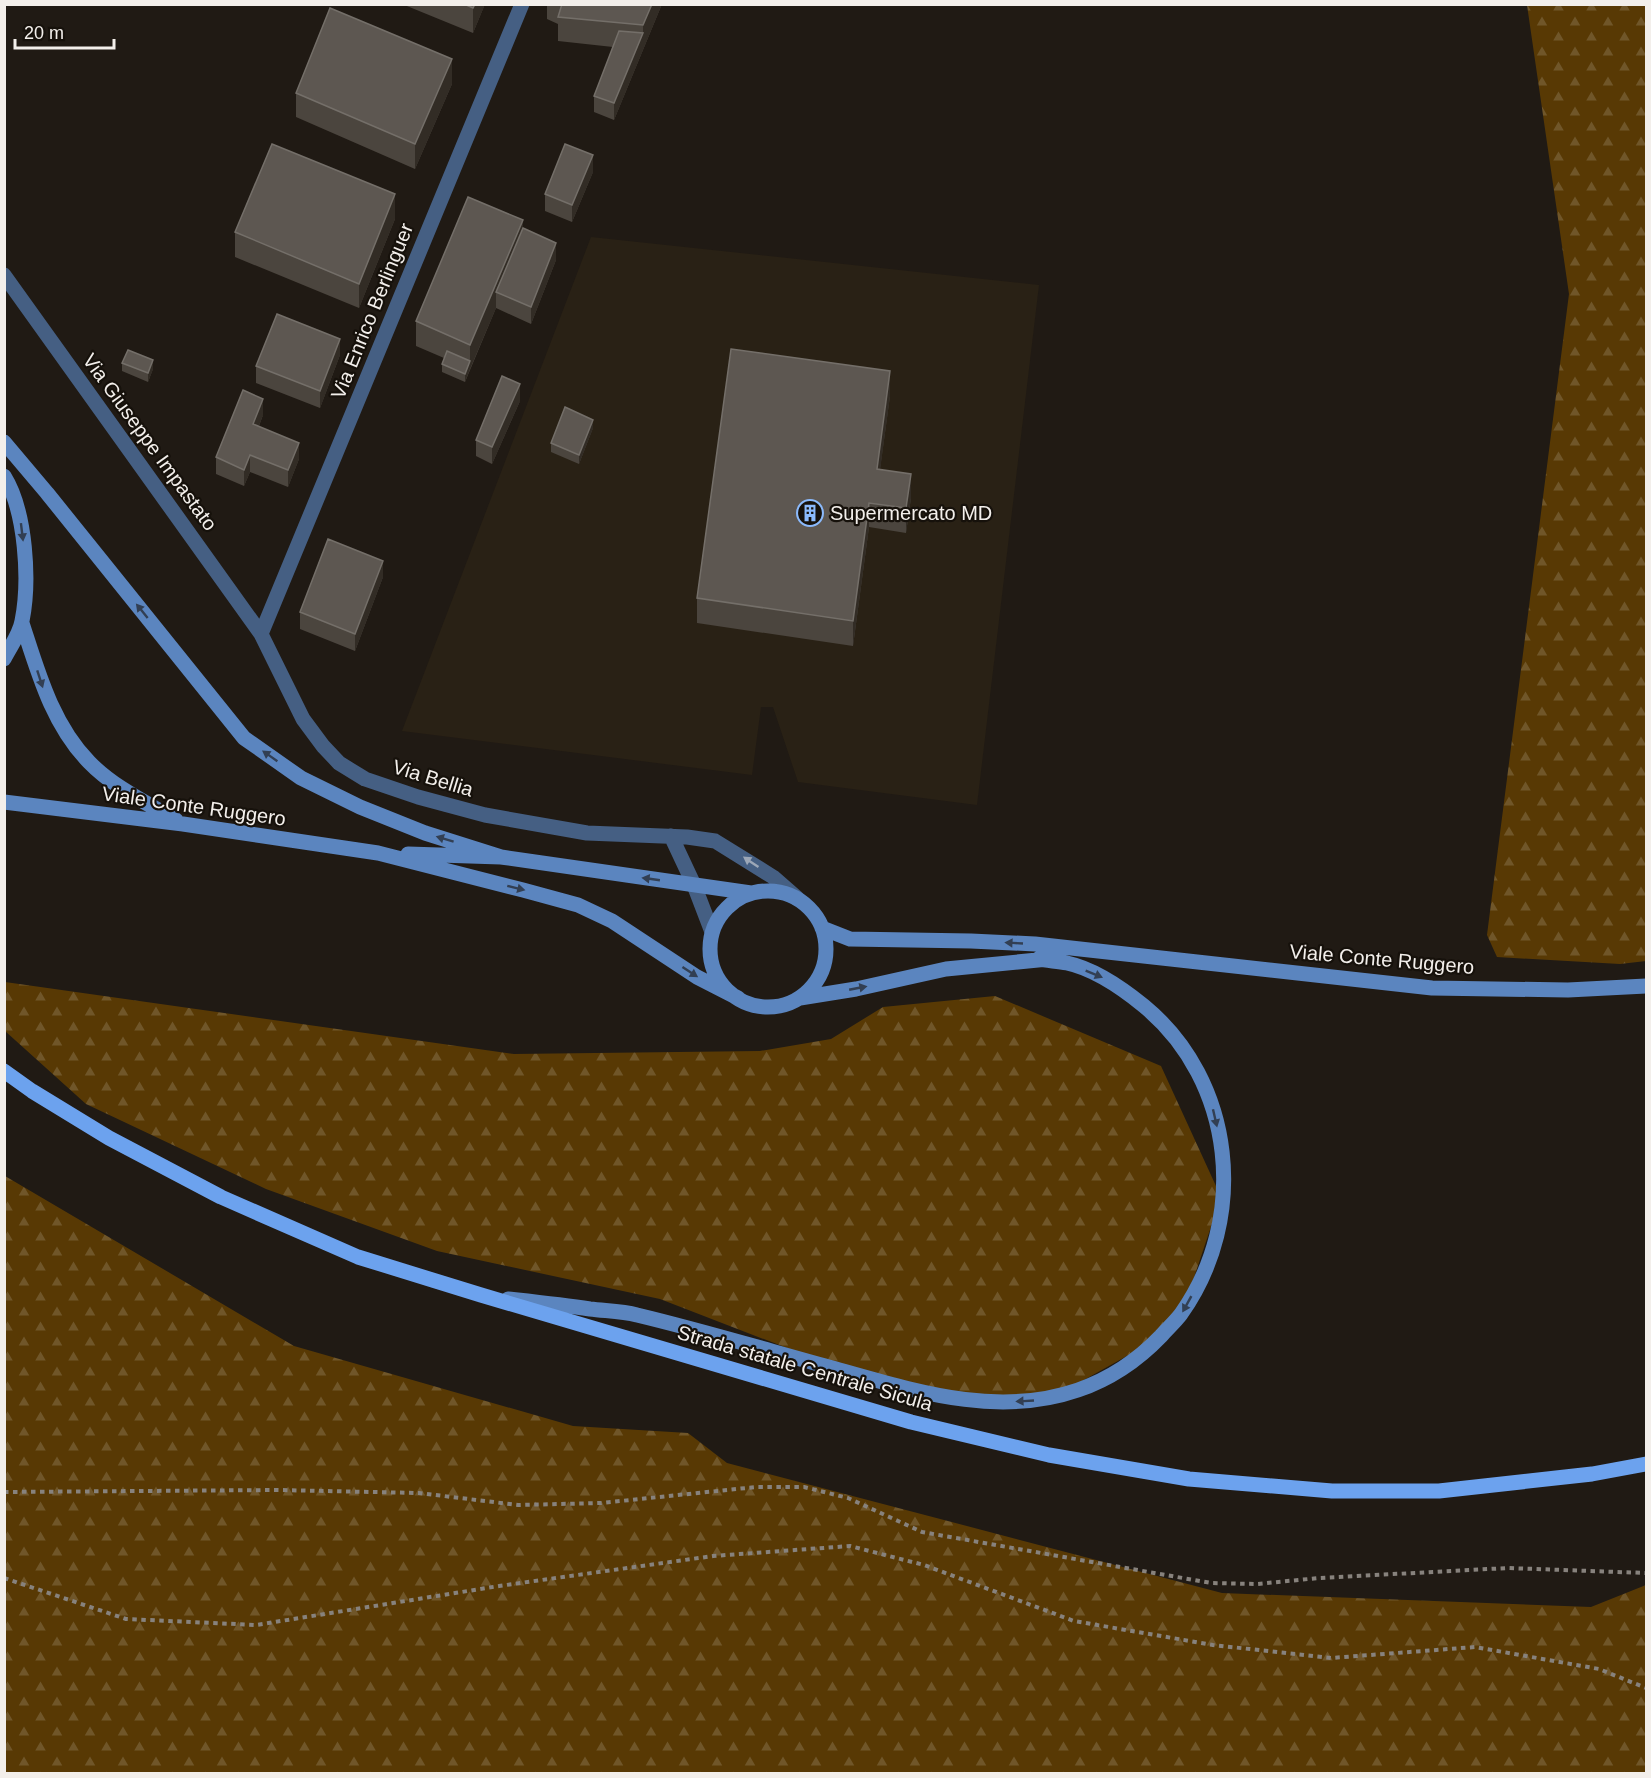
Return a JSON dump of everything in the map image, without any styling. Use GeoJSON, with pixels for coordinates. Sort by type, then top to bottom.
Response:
{"type":"FeatureCollection","features":[{"type":"Feature","properties":{"kind":"main road"},"geometry":{"type":"LineString","coordinates":[[4,442],[244,738],[301,778],[360,807],[425,833],[501,857]]}},
{"type":"Feature","properties":{"kind":"main road"},"geometry":{"type":"LineString","coordinates":[[4,476],[11,486],[20,515],[25,557],[22,623],[43,689],[70,739],[89,763],[121,788],[183,824]]}},
{"type":"Feature","properties":{"kind":"main road"},"geometry":{"type":"LineString","coordinates":[[4,659],[22,623]]}},
{"type":"Feature","properties":{"kind":"main road","name":"Viale Conte Ruggero"},"geometry":{"type":"LineString","coordinates":[[4,802],[183,824],[378,853]]}},
{"type":"Feature","properties":{"kind":"main road"},"geometry":{"type":"LineString","coordinates":[[378,853],[501,857],[751,893]]}},
{"type":"Feature","properties":{"kind":"main road"},"geometry":{"type":"LineString","coordinates":[[378,853],[578,905],[612,921],[697,977],[753,1005],[769,1007],[800,998],[856,989],[946,969],[1114,954]]}},
{"type":"Feature","properties":{"kind":"main road"},"geometry":{"type":"LineString","coordinates":[[738,999],[723,986],[714,970],[710,951],[712,932],[720,915],[734,901],[751,893],[766,890],[782,892],[797,898],[812,911],[822,928],[826,947],[823,967],[814,984],[800,998]]}},
{"type":"Feature","properties":{"kind":"main road"},"geometry":{"type":"LineString","coordinates":[[822,928],[849,939],[970,940],[1035,944],[1114,954]]}},
{"type":"Feature","properties":{"kind":"main road","name":"Viale Conte Ruggero"},"geometry":{"type":"LineString","coordinates":[[1114,954],[1432,988],[1568,990],[1647,986]]}},
{"type":"Feature","properties":{"kind":"main road"},"geometry":{"type":"LineString","coordinates":[[481,1295],[634,1314],[930,1395],[988,1403],[1037,1400],[1078,1390],[1115,1374],[1146,1351],[1180,1315],[1206,1271],[1218,1231],[1225,1190],[1221,1142],[1212,1102],[1193,1061],[1164,1023],[1106,978],[1069,963],[1038,959]]}},
{"type":"Feature","properties":{"kind":"main road","name":"Strada statale Centrale Sicula"},"geometry":{"type":"LineString","coordinates":[[4,1071],[109,1138],[221,1197],[358,1257],[911,1422],[1049,1455],[1189,1479],[1332,1491],[1439,1491],[1592,1474],[1647,1464]]}},
{"type":"Feature","properties":{"kind":"street","name":"Via Enrico Berlinguer"},"geometry":{"type":"LineString","coordinates":[[261,634],[522,4]]}},
{"type":"Feature","properties":{"kind":"street","name":"Via Giuseppe Impastato"},"geometry":{"type":"LineString","coordinates":[[4,275],[261,634]]}},
{"type":"Feature","properties":{"kind":"street","name":"Via Bellia"},"geometry":{"type":"LineString","coordinates":[[261,634],[303,718],[339,762],[365,779],[485,816],[586,833],[671,836],[715,841],[773,877],[797,898]]}},
{"type":"Feature","properties":{"kind":"street"},"geometry":{"type":"LineString","coordinates":[[671,836],[694,885],[712,932]]}},
{"type":"Feature","properties":{"kind":"path"},"geometry":{"type":"LineString","coordinates":[[4,1492],[419,1493],[518,1505],[601,1503],[756,1487],[804,1487],[848,1498],[922,1532],[1211,1583],[1257,1584],[1319,1578],[1508,1568],[1647,1573]]}},
{"type":"Feature","properties":{"kind":"path"},"geometry":{"type":"LineString","coordinates":[[4,1578],[126,1619],[256,1625],[499,1586],[701,1558],[850,1545],[924,1565],[1074,1621],[1213,1646],[1331,1658],[1475,1647],[1599,1669],[1647,1688]]}},
{"type":"Feature","properties":{"kind":"shaded area"},"geometry":{"type":"Polygon","coordinates":[[[591,237],[1039,285],[977,805],[798,782],[773,707],[761,707],[752,775],[402,731],[591,237]]]}},
{"type":"Feature","properties":{"kind":"green space"},"geometry":{"type":"Polygon","coordinates":[[[1527,5],[1646,5],[1646,961],[1620,964],[1497,957],[1487,935],[1569,294],[1527,5]]]}},
{"type":"Feature","properties":{"kind":"green space"},"geometry":{"type":"Polygon","coordinates":[[[5,982],[514,1054],[760,1051],[831,1039],[883,1007],[995,996],[1161,1066],[1221,1197],[1177,1328],[1039,1405],[914,1397],[660,1299],[437,1251],[266,1189],[86,1104],[5,1031],[5,982]]]}},
{"type":"Feature","properties":{"kind":"green space"},"geometry":{"type":"Polygon","coordinates":[[[5,1176],[294,1346],[573,1426],[688,1433],[727,1463],[1222,1593],[1591,1607],[1646,1585],[1646,1773],[5,1773],[5,1176]]]}},
{"type":"Feature","properties":{"kind":"building"},"geometry":{"type":"Polygon","coordinates":[[[562,4],[652,4],[643,25],[558,17],[562,4]]]}},
{"type":"Feature","properties":{"kind":"building"},"geometry":{"type":"Polygon","coordinates":[[[330,8],[452,59],[415,144],[296,93],[330,8]]]}},
{"type":"Feature","properties":{"kind":"building"},"geometry":{"type":"Polygon","coordinates":[[[619,31],[643,33],[614,103],[594,96],[619,31]]]}},
{"type":"Feature","properties":{"kind":"building"},"geometry":{"type":"Polygon","coordinates":[[[272,144],[395,194],[359,284],[235,232],[272,144]]]}},
{"type":"Feature","properties":{"kind":"building"},"geometry":{"type":"Polygon","coordinates":[[[565,144],[593,155],[572,205],[545,194],[565,144]]]}},
{"type":"Feature","properties":{"kind":"building"},"geometry":{"type":"Polygon","coordinates":[[[468,197],[523,220],[470,345],[416,321],[468,197]]]}},
{"type":"Feature","properties":{"kind":"building"},"geometry":{"type":"Polygon","coordinates":[[[523,228],[556,243],[531,307],[496,292],[523,228]]]}},
{"type":"Feature","properties":{"kind":"building"},"geometry":{"type":"Polygon","coordinates":[[[277,314],[340,339],[320,391],[256,366],[277,314]]]}},
{"type":"Feature","properties":{"kind":"building","name":"Supermercato MD"},"geometry":{"type":"Polygon","coordinates":[[[731,349],[890,371],[877,469],[911,474],[906,508],[869,503],[853,621],[697,598],[731,349]]]}},
{"type":"Feature","properties":{"kind":"building"},"geometry":{"type":"Polygon","coordinates":[[[128,350],[153,360],[148,373],[122,363],[128,350]]]}},
{"type":"Feature","properties":{"kind":"building"},"geometry":{"type":"Polygon","coordinates":[[[447,351],[470,361],[465,374],[442,364],[447,351]]]}},
{"type":"Feature","properties":{"kind":"building"},"geometry":{"type":"Polygon","coordinates":[[[502,376],[520,384],[492,447],[476,440],[502,376]]]}},
{"type":"Feature","properties":{"kind":"building"},"geometry":{"type":"Polygon","coordinates":[[[243,390],[263,399],[253,424],[299,443],[288,470],[250,455],[244,470],[216,457],[243,390]]]}},
{"type":"Feature","properties":{"kind":"building"},"geometry":{"type":"Polygon","coordinates":[[[565,407],[593,420],[579,455],[551,443],[565,407]]]}},
{"type":"Feature","properties":{"kind":"building"},"geometry":{"type":"Polygon","coordinates":[[[328,539],[383,561],[355,634],[300,612],[328,539]]]}},
{"type":"Feature","properties":{"kind":"place","name":"Supermercato MD"},"geometry":{"type":"Point","coordinates":[810,513]}}]}
